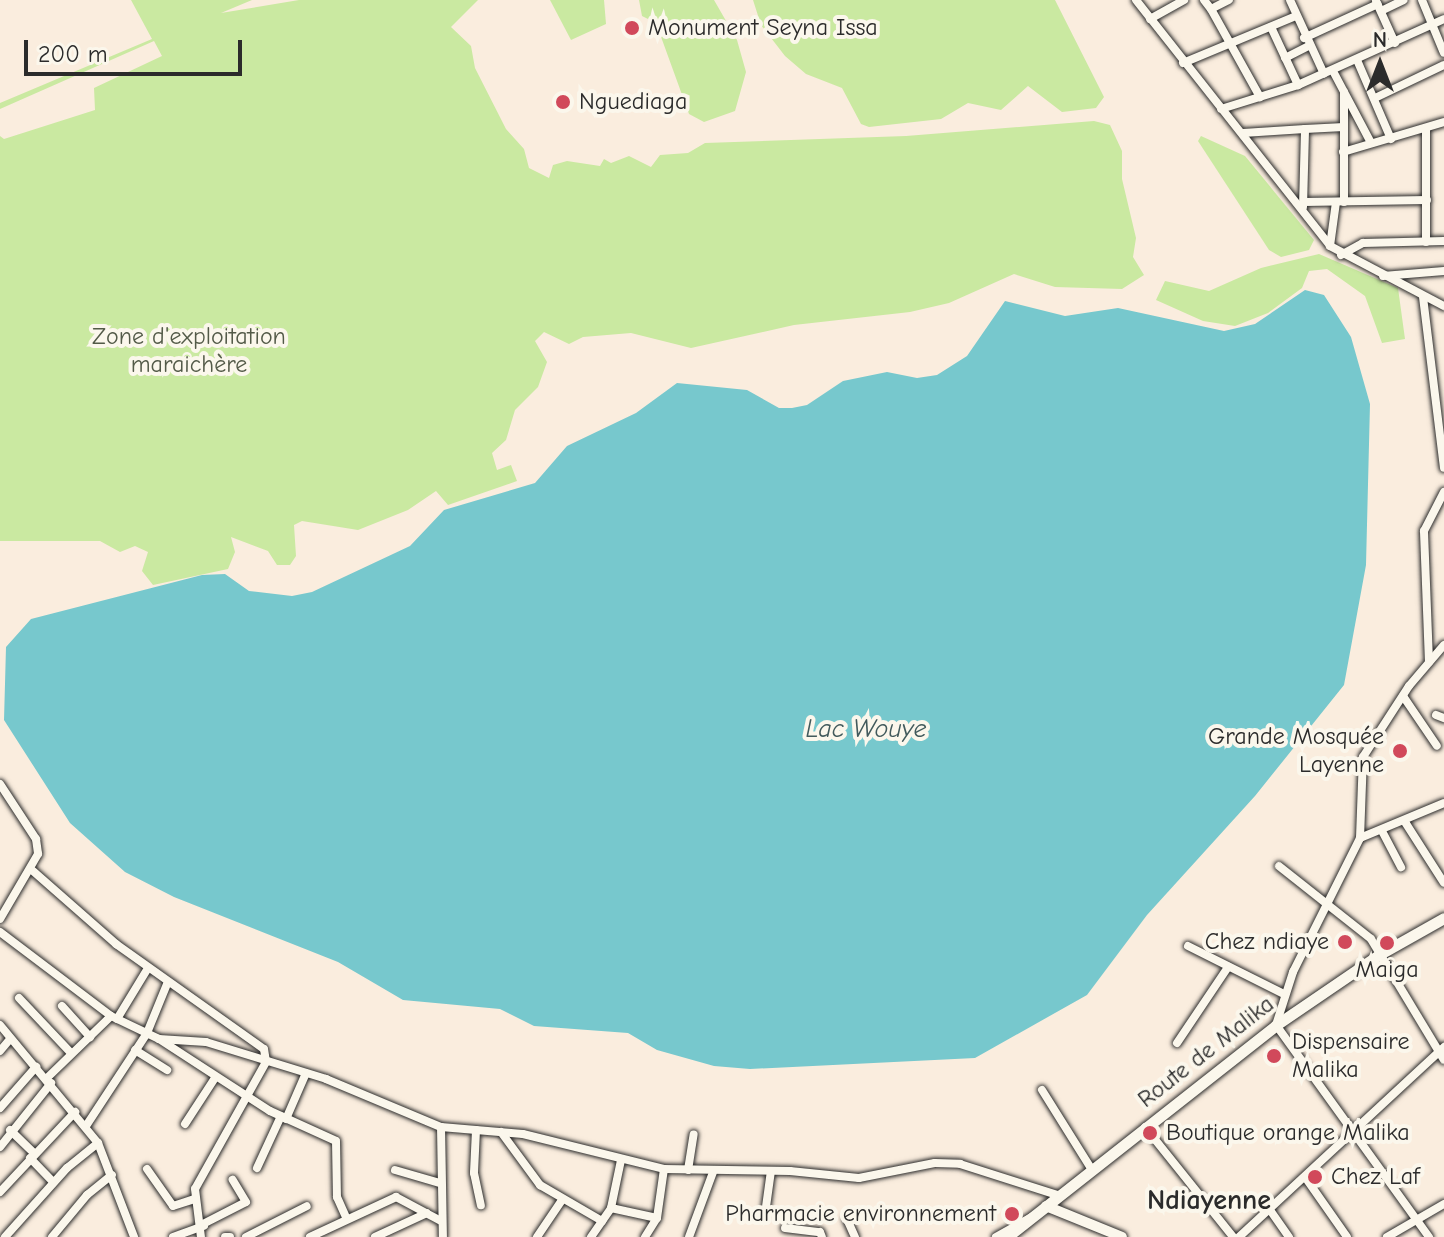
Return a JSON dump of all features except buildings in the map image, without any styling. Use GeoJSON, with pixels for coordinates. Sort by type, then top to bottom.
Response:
{"type":"FeatureCollection","features":[{"type":"Feature","properties":{"kind":"main road","name":"Route de Malika"},"geometry":{"type":"LineString","coordinates":[[1007,1237],[1276,1025],[1380,954],[1444,918]]}},
{"type":"Feature","properties":{"kind":"street"},"geometry":{"type":"LineString","coordinates":[[1136,0],[1183,63],[1303,207],[1330,246],[1341,255],[1444,306]]}},
{"type":"Feature","properties":{"kind":"street"},"geometry":{"type":"LineString","coordinates":[[1150,19],[1184,0]]}},
{"type":"Feature","properties":{"kind":"street"},"geometry":{"type":"LineString","coordinates":[[1204,0],[1233,43],[1260,97]]}},
{"type":"Feature","properties":{"kind":"street"},"geometry":{"type":"LineString","coordinates":[[1211,9],[1229,0]]}},
{"type":"Feature","properties":{"kind":"street"},"geometry":{"type":"LineString","coordinates":[[1290,0],[1306,42],[1344,92],[1370,141]]}},
{"type":"Feature","properties":{"kind":"street"},"geometry":{"type":"LineString","coordinates":[[1285,58],[1306,42],[1378,5],[1404,0]]}},
{"type":"Feature","properties":{"kind":"street"},"geometry":{"type":"LineString","coordinates":[[1422,0],[1444,53]]}},
{"type":"Feature","properties":{"kind":"street"},"geometry":{"type":"LineString","coordinates":[[1378,5],[1395,43]]}},
{"type":"Feature","properties":{"kind":"street"},"geometry":{"type":"LineString","coordinates":[[1183,63],[1296,16]]}},
{"type":"Feature","properties":{"kind":"street"},"geometry":{"type":"LineString","coordinates":[[1221,109],[1298,85],[1444,19]]}},
{"type":"Feature","properties":{"kind":"street"},"geometry":{"type":"LineString","coordinates":[[1271,27],[1298,85]]}},
{"type":"Feature","properties":{"kind":"street"},"geometry":{"type":"LineString","coordinates":[[1357,60],[1391,139]]}},
{"type":"Feature","properties":{"kind":"street"},"geometry":{"type":"LineString","coordinates":[[1375,98],[1444,65]]}},
{"type":"Feature","properties":{"kind":"street"},"geometry":{"type":"LineString","coordinates":[[1330,246],[1340,202],[1344,92]]}},
{"type":"Feature","properties":{"kind":"street"},"geometry":{"type":"LineString","coordinates":[[1343,152],[1370,141],[1391,139],[1444,122]]}},
{"type":"Feature","properties":{"kind":"street"},"geometry":{"type":"LineString","coordinates":[[1243,133],[1344,127]]}},
{"type":"Feature","properties":{"kind":"street"},"geometry":{"type":"LineString","coordinates":[[1426,128],[1426,242]]}},
{"type":"Feature","properties":{"kind":"street"},"geometry":{"type":"LineString","coordinates":[[1303,207],[1305,129]]}},
{"type":"Feature","properties":{"kind":"street"},"geometry":{"type":"LineString","coordinates":[[1303,207],[1340,202],[1427,200]]}},
{"type":"Feature","properties":{"kind":"street"},"geometry":{"type":"LineString","coordinates":[[1341,255],[1363,243],[1444,241]]}},
{"type":"Feature","properties":{"kind":"street"},"geometry":{"type":"LineString","coordinates":[[1382,276],[1444,271]]}},
{"type":"Feature","properties":{"kind":"street"},"geometry":{"type":"LineString","coordinates":[[1423,297],[1444,468]]}},
{"type":"Feature","properties":{"kind":"street"},"geometry":{"type":"LineString","coordinates":[[1429,662],[1424,531],[1444,492]]}},
{"type":"Feature","properties":{"kind":"street"},"geometry":{"type":"LineString","coordinates":[[1429,1237],[1276,1025],[1284,994],[1360,838],[1361,760],[1403,696],[1444,645]]}},
{"type":"Feature","properties":{"kind":"street"},"geometry":{"type":"LineString","coordinates":[[1403,696],[1437,746]]}},
{"type":"Feature","properties":{"kind":"street"},"geometry":{"type":"LineString","coordinates":[[0,784],[36,839],[33,871],[0,919]]}},
{"type":"Feature","properties":{"kind":"street"},"geometry":{"type":"LineString","coordinates":[[1360,838],[1444,804]]}},
{"type":"Feature","properties":{"kind":"street"},"geometry":{"type":"LineString","coordinates":[[1405,822],[1444,883]]}},
{"type":"Feature","properties":{"kind":"street"},"geometry":{"type":"LineString","coordinates":[[1382,831],[1401,867]]}},
{"type":"Feature","properties":{"kind":"street"},"geometry":{"type":"LineString","coordinates":[[1279,866],[1328,900],[1362,929],[1441,1049],[1444,1060]]}},
{"type":"Feature","properties":{"kind":"street"},"geometry":{"type":"LineString","coordinates":[[33,871],[67,904],[167,984],[260,1045],[266,1062],[195,1189],[203,1225],[201,1237]]}},
{"type":"Feature","properties":{"kind":"street"},"geometry":{"type":"LineString","coordinates":[[0,932],[114,1017],[159,1039],[247,1098],[336,1141],[337,1197],[347,1219]]}},
{"type":"Feature","properties":{"kind":"street"},"geometry":{"type":"LineString","coordinates":[[1188,946],[1284,994]]}},
{"type":"Feature","properties":{"kind":"street"},"geometry":{"type":"LineString","coordinates":[[1177,1043],[1228,967]]}},
{"type":"Feature","properties":{"kind":"street"},"geometry":{"type":"LineString","coordinates":[[0,1147],[6,1133],[71,1053],[114,1017],[148,968]]}},
{"type":"Feature","properties":{"kind":"street"},"geometry":{"type":"LineString","coordinates":[[86,1126],[147,1033],[167,984]]}},
{"type":"Feature","properties":{"kind":"street"},"geometry":{"type":"LineString","coordinates":[[19,998],[71,1053]]}},
{"type":"Feature","properties":{"kind":"street"},"geometry":{"type":"LineString","coordinates":[[62,1006],[90,1037]]}},
{"type":"Feature","properties":{"kind":"street"},"geometry":{"type":"LineString","coordinates":[[0,1025],[49,1080],[98,1143],[134,1237]]}},
{"type":"Feature","properties":{"kind":"street"},"geometry":{"type":"LineString","coordinates":[[0,1051],[10,1039]]}},
{"type":"Feature","properties":{"kind":"street"},"geometry":{"type":"LineString","coordinates":[[159,1039],[194,1039],[306,1073],[441,1127],[501,1132],[664,1169],[771,1171],[859,1178],[945,1162],[979,1167],[1060,1196]]}},
{"type":"Feature","properties":{"kind":"street"},"geometry":{"type":"LineString","coordinates":[[1145,1127],[1236,1237],[1270,1210],[1353,1128],[1441,1049]]}},
{"type":"Feature","properties":{"kind":"street"},"geometry":{"type":"LineString","coordinates":[[135,1050],[167,1070]]}},
{"type":"Feature","properties":{"kind":"street"},"geometry":{"type":"LineString","coordinates":[[0,1108],[36,1067]]}},
{"type":"Feature","properties":{"kind":"street"},"geometry":{"type":"LineString","coordinates":[[257,1168],[306,1073]]}},
{"type":"Feature","properties":{"kind":"street"},"geometry":{"type":"LineString","coordinates":[[185,1124],[215,1078]]}},
{"type":"Feature","properties":{"kind":"street"},"geometry":{"type":"LineString","coordinates":[[1042,1090],[1092,1170]]}},
{"type":"Feature","properties":{"kind":"street"},"geometry":{"type":"LineString","coordinates":[[0,1192],[75,1112]]}},
{"type":"Feature","properties":{"kind":"street"},"geometry":{"type":"LineString","coordinates":[[441,1127],[443,1237]]}},
{"type":"Feature","properties":{"kind":"street"},"geometry":{"type":"LineString","coordinates":[[476,1130],[474,1173],[481,1205]]}},
{"type":"Feature","properties":{"kind":"street"},"geometry":{"type":"LineString","coordinates":[[501,1132],[532,1178],[562,1200],[602,1221]]}},
{"type":"Feature","properties":{"kind":"street"},"geometry":{"type":"LineString","coordinates":[[6,1133],[32,1156],[53,1182]]}},
{"type":"Feature","properties":{"kind":"street"},"geometry":{"type":"LineString","coordinates":[[688,1170],[694,1134]]}},
{"type":"Feature","properties":{"kind":"street"},"geometry":{"type":"LineString","coordinates":[[5,1237],[53,1182],[98,1143]]}},
{"type":"Feature","properties":{"kind":"street"},"geometry":{"type":"LineString","coordinates":[[591,1237],[611,1208],[621,1160]]}},
{"type":"Feature","properties":{"kind":"street"},"geometry":{"type":"LineString","coordinates":[[147,1169],[173,1206],[195,1199]]}},
{"type":"Feature","properties":{"kind":"street"},"geometry":{"type":"LineString","coordinates":[[645,1237],[657,1218],[664,1169]]}},
{"type":"Feature","properties":{"kind":"street"},"geometry":{"type":"LineString","coordinates":[[395,1170],[440,1183]]}},
{"type":"Feature","properties":{"kind":"street"},"geometry":{"type":"LineString","coordinates":[[765,1214],[771,1171]]}},
{"type":"Feature","properties":{"kind":"street"},"geometry":{"type":"LineString","coordinates":[[689,1237],[713,1172]]}},
{"type":"Feature","properties":{"kind":"street"},"geometry":{"type":"LineString","coordinates":[[52,1237],[87,1195],[112,1175]]}},
{"type":"Feature","properties":{"kind":"street"},"geometry":{"type":"LineString","coordinates":[[1305,1177],[1347,1237]]}},
{"type":"Feature","properties":{"kind":"street"},"geometry":{"type":"LineString","coordinates":[[173,1237],[247,1201],[233,1180]]}},
{"type":"Feature","properties":{"kind":"street"},"geometry":{"type":"LineString","coordinates":[[310,1237],[396,1197],[441,1221]]}},
{"type":"Feature","properties":{"kind":"street"},"geometry":{"type":"LineString","coordinates":[[537,1237],[562,1200]]}},
{"type":"Feature","properties":{"kind":"street"},"geometry":{"type":"LineString","coordinates":[[1387,1237],[1444,1204]]}},
{"type":"Feature","properties":{"kind":"street"},"geometry":{"type":"LineString","coordinates":[[246,1237],[307,1206]]}},
{"type":"Feature","properties":{"kind":"street"},"geometry":{"type":"LineString","coordinates":[[1046,1206],[1122,1237]]}},
{"type":"Feature","properties":{"kind":"street"},"geometry":{"type":"LineString","coordinates":[[611,1208],[657,1218]]}},
{"type":"Feature","properties":{"kind":"street"},"geometry":{"type":"LineString","coordinates":[[1270,1210],[1289,1237]]}},
{"type":"Feature","properties":{"kind":"street"},"geometry":{"type":"LineString","coordinates":[[375,1237],[427,1213]]}},
{"type":"Feature","properties":{"kind":"street"},"geometry":{"type":"LineString","coordinates":[[996,1237],[1027,1215],[1035,1215]]}},
{"type":"Feature","properties":{"kind":"street"},"geometry":{"type":"LineString","coordinates":[[847,1219],[855,1237]]}},
{"type":"Feature","properties":{"kind":"street"},"geometry":{"type":"LineString","coordinates":[[785,1228],[820,1232],[822,1237]]}},
{"type":"Feature","properties":{"kind":"green space","name":"Zone d'exploitation maraichère"},"geometry":{"type":"Polygon","coordinates":[[[131,0],[252,0],[221,13],[299,0],[478,0],[451,27],[471,46],[475,68],[506,129],[524,149],[529,168],[549,178],[553,165],[567,161],[600,166],[604,159],[611,163],[629,156],[651,167],[660,155],[688,153],[705,143],[906,136],[1094,121],[1110,125],[1122,151],[1122,179],[1136,238],[1133,257],[1144,275],[1122,289],[1055,287],[1014,274],[949,303],[910,312],[794,325],[691,348],[631,333],[583,337],[569,344],[544,332],[535,341],[547,362],[538,387],[515,410],[506,440],[492,453],[497,470],[511,465],[517,481],[448,505],[436,491],[408,510],[358,530],[302,521],[294,525],[296,556],[290,565],[277,565],[268,551],[231,537],[235,552],[228,569],[153,585],[142,571],[148,552],[135,546],[120,552],[100,541],[0,541],[0,136],[4,139],[95,110],[94,88],[162,56],[154,41],[0,109],[0,103],[152,39],[131,0]]]}},
{"type":"Feature","properties":{"kind":"green space"},"geometry":{"type":"Polygon","coordinates":[[[550,0],[604,0],[606,24],[571,40],[550,0]]]}},
{"type":"Feature","properties":{"kind":"green space"},"geometry":{"type":"Polygon","coordinates":[[[639,0],[714,0],[737,40],[746,72],[735,111],[704,122],[689,114],[656,23],[642,16],[639,0]]]}},
{"type":"Feature","properties":{"kind":"green space"},"geometry":{"type":"Polygon","coordinates":[[[753,0],[1055,0],[1104,97],[1096,108],[1062,112],[1028,86],[1001,110],[968,103],[941,119],[869,127],[861,124],[842,88],[806,74],[785,56],[761,25],[753,0]]]}},
{"type":"Feature","properties":{"kind":"green space"},"geometry":{"type":"Polygon","coordinates":[[[1201,136],[1245,156],[1314,240],[1309,250],[1281,257],[1269,250],[1198,141],[1201,136]]]}},
{"type":"Feature","properties":{"kind":"green space"},"geometry":{"type":"Polygon","coordinates":[[[1319,254],[1398,288],[1405,339],[1382,343],[1365,296],[1327,269],[1309,271],[1302,288],[1268,313],[1235,326],[1203,321],[1156,300],[1165,281],[1209,291],[1261,268],[1319,254]]]}},
{"type":"Feature","properties":{"kind":"water","name":"Lac Wouye"},"geometry":{"type":"Polygon","coordinates":[[[1305,290],[1324,295],[1351,337],[1370,404],[1366,565],[1344,685],[1255,796],[1147,915],[1087,995],[975,1058],[750,1069],[714,1066],[657,1050],[628,1033],[534,1026],[500,1009],[403,1000],[338,962],[174,897],[125,872],[70,823],[4,720],[6,647],[31,619],[202,575],[225,574],[249,591],[292,596],[312,592],[410,546],[444,510],[535,483],[567,446],[636,413],[677,383],[747,390],[779,408],[792,408],[807,405],[843,381],[887,372],[917,378],[937,375],[967,356],[1005,301],[1065,316],[1118,308],[1224,331],[1255,324],[1305,290]]]}},
{"type":"Feature","properties":{"kind":"place","name":"Monument Seyna Issa"},"geometry":{"type":"Point","coordinates":[632,28]}},
{"type":"Feature","properties":{"kind":"place","name":"Nguediaga"},"geometry":{"type":"Point","coordinates":[563,102]}},
{"type":"Feature","properties":{"kind":"place","name":"Grande Mosquée Layenne"},"geometry":{"type":"Point","coordinates":[1400,751]}},
{"type":"Feature","properties":{"kind":"place","name":"Chez ndiaye"},"geometry":{"type":"Point","coordinates":[1345,942]}},
{"type":"Feature","properties":{"kind":"place","name":"Maiga"},"geometry":{"type":"Point","coordinates":[1387,943]}},
{"type":"Feature","properties":{"kind":"place","name":"Dispensaire Malika"},"geometry":{"type":"Point","coordinates":[1274,1056]}},
{"type":"Feature","properties":{"kind":"place","name":"Boutique orange Malika"},"geometry":{"type":"Point","coordinates":[1150,1133]}},
{"type":"Feature","properties":{"kind":"place","name":"Chez Laf"},"geometry":{"type":"Point","coordinates":[1315,1177]}},
{"type":"Feature","properties":{"kind":"place","name":"Pharmacie environnement"},"geometry":{"type":"Point","coordinates":[1012,1214]}},
{"type":"Feature","properties":{"kind":"district","name":"Ndiayenne"},"geometry":{"type":"Point","coordinates":[1209,1200]}}]}
